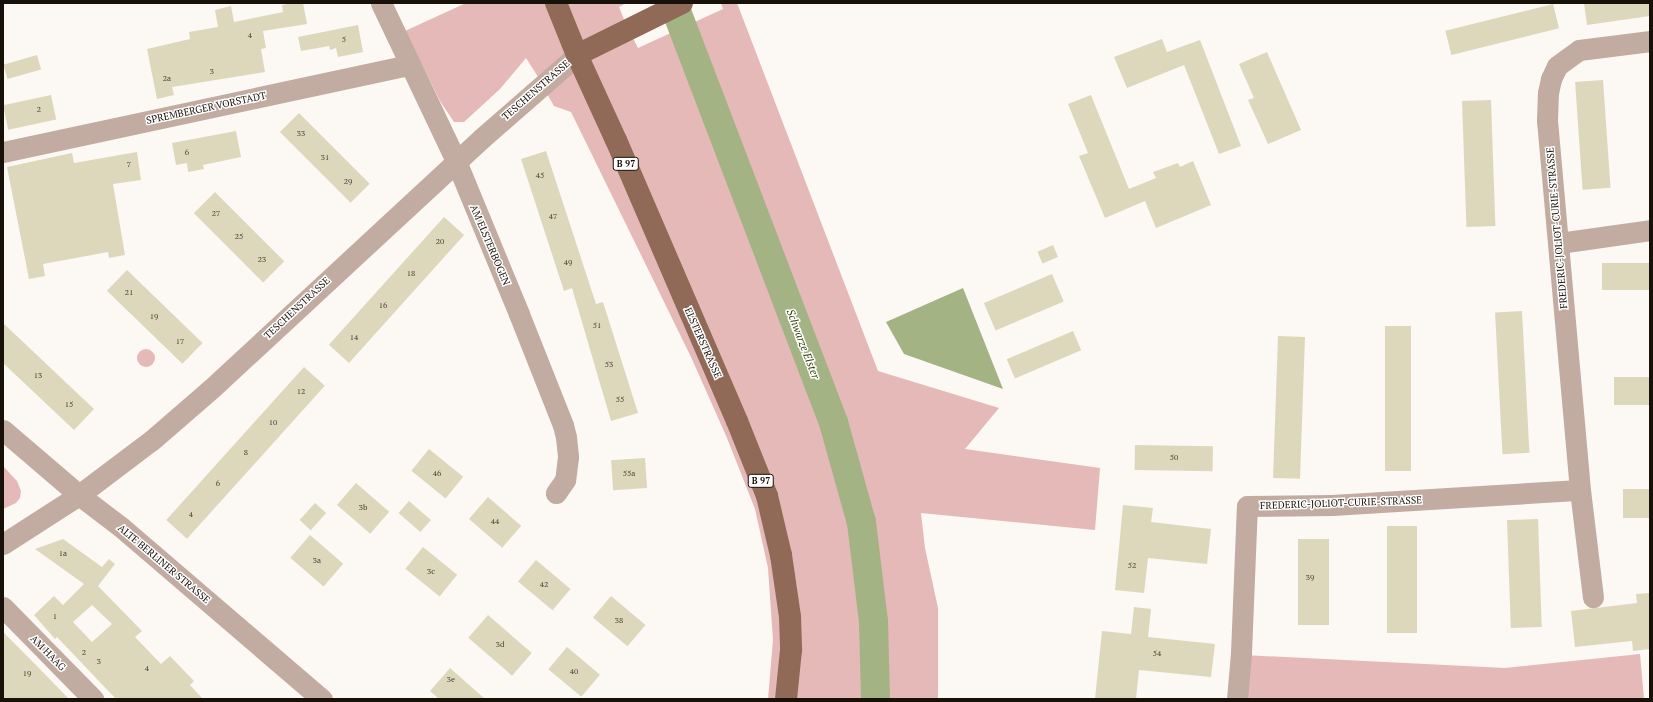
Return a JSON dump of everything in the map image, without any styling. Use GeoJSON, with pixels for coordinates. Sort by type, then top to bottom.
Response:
{"type":"FeatureCollection","features":[{"type":"Feature","properties":{"kind":"main road","name":"ELSTERSTRASSE"},"geometry":{"type":"LineString","coordinates":[[556,3],[577,55],[616,140],[738,421],[767,496],[781,555],[790,617],[791,650],[786,699]]}},
{"type":"Feature","properties":{"kind":"main road"},"geometry":{"type":"LineString","coordinates":[[577,55],[682,3]]}},
{"type":"Feature","properties":{"kind":"street","name":"AM ELSTERBOGEN"},"geometry":{"type":"LineString","coordinates":[[381,3],[456,162],[520,314],[563,425],[568,457],[565,480],[556,493]]}},
{"type":"Feature","properties":{"kind":"street","name":"FREDERIC-JOLIOT-CURIE-STRASSE"},"geometry":{"type":"LineString","coordinates":[[1593,597],[1580,490],[1547,120],[1548,93],[1551,79],[1557,66],[1579,50],[1650,41]]}},
{"type":"Feature","properties":{"kind":"street","name":"TESCHENSTRASSE"},"geometry":{"type":"LineString","coordinates":[[3,544],[79,495],[134,454],[212,388],[456,162],[544,82],[577,55]]}},
{"type":"Feature","properties":{"kind":"street","name":"SPREMBERGER VORSTADT"},"geometry":{"type":"LineString","coordinates":[[3,152],[410,65]]}},
{"type":"Feature","properties":{"kind":"street"},"geometry":{"type":"LineString","coordinates":[[1559,243],[1650,230]]}},
{"type":"Feature","properties":{"kind":"street","name":"ALTE BERLINER STRASSE"},"geometry":{"type":"LineString","coordinates":[[3,430],[79,495],[121,527],[322,699]]}},
{"type":"Feature","properties":{"kind":"street","name":"FREDERIC-JOLIOT-CURIE-STRASSE"},"geometry":{"type":"LineString","coordinates":[[1238,699],[1247,506],[1332,505],[1580,490]]}},
{"type":"Feature","properties":{"kind":"street","name":"AM HAAG"},"geometry":{"type":"LineString","coordinates":[[3,607],[93,699]]}},
{"type":"Feature","properties":{"kind":"shaded area"},"geometry":{"type":"Polygon","coordinates":[[[466,3],[555,3],[575,55],[542,83],[526,58],[500,89],[464,122],[454,122],[440,101],[405,31],[466,3]]]}},
{"type":"Feature","properties":{"kind":"shaded area"},"geometry":{"type":"Polygon","coordinates":[[[557,3],[626,3],[619,7],[628,29],[577,54],[557,3]]]}},
{"type":"Feature","properties":{"kind":"shaded area"},"geometry":{"type":"Polygon","coordinates":[[[721,3],[737,3],[878,371],[999,408],[965,449],[1100,468],[1095,530],[921,513],[925,548],[938,608],[938,699],[787,699],[782,555],[579,56],[629,30],[638,48],[723,9],[721,3]]]}},
{"type":"Feature","properties":{"kind":"shaded area"},"geometry":{"type":"Polygon","coordinates":[[[576,58],[773,525],[785,699],[768,699],[773,640],[768,568],[755,509],[727,438],[691,357],[571,112],[554,106],[542,85],[576,58]]]}},
{"type":"Feature","properties":{"kind":"shaded area"},"geometry":{"type":"Polygon","coordinates":[[[963,288],[1003,389],[904,354],[886,322],[963,288]]]}},
{"type":"Feature","properties":{"kind":"shaded area"},"geometry":{"type":"Polygon","coordinates":[[[146,349],[152,352],[155,358],[152,364],[146,367],[140,364],[137,358],[140,352],[146,349]]]}},
{"type":"Feature","properties":{"kind":"shaded area"},"geometry":{"type":"Polygon","coordinates":[[[3,466],[17,481],[21,491],[20,498],[16,503],[3,509],[3,466]]]}},
{"type":"Feature","properties":{"kind":"shaded area"},"geometry":{"type":"Polygon","coordinates":[[[1640,654],[1644,699],[1238,699],[1243,655],[1505,668],[1640,654]]]}},
{"type":"Feature","properties":{"kind":"building"},"geometry":{"type":"Polygon","coordinates":[[[303,3],[307,24],[263,31],[266,48],[261,49],[265,72],[172,87],[174,95],[157,99],[147,49],[190,39],[189,32],[218,27],[215,10],[231,6],[234,22],[283,12],[282,5],[303,3]]]}},
{"type":"Feature","properties":{"kind":"building"},"geometry":{"type":"Polygon","coordinates":[[[1584,3],[1650,3],[1650,16],[1587,25],[1584,3]]]}},
{"type":"Feature","properties":{"kind":"building"},"geometry":{"type":"Polygon","coordinates":[[[1553,4],[1559,28],[1451,55],[1445,31],[1553,4]]]}},
{"type":"Feature","properties":{"kind":"building"},"geometry":{"type":"Polygon","coordinates":[[[358,25],[363,52],[338,57],[336,48],[330,50],[329,46],[301,51],[298,37],[358,25]]]}},
{"type":"Feature","properties":{"kind":"building"},"geometry":{"type":"Polygon","coordinates":[[[1162,39],[1167,52],[1200,40],[1241,146],[1219,154],[1184,65],[1127,88],[1114,57],[1162,39]]]}},
{"type":"Feature","properties":{"kind":"building"},"geometry":{"type":"Polygon","coordinates":[[[1267,52],[1301,130],[1268,144],[1248,100],[1254,98],[1239,64],[1267,52]]]}},
{"type":"Feature","properties":{"kind":"building"},"geometry":{"type":"Polygon","coordinates":[[[37,55],[41,69],[7,79],[3,65],[37,55]]]}},
{"type":"Feature","properties":{"kind":"building"},"geometry":{"type":"Polygon","coordinates":[[[1603,80],[1611,188],[1583,190],[1575,82],[1603,80]]]}},
{"type":"Feature","properties":{"kind":"building"},"geometry":{"type":"Polygon","coordinates":[[[51,95],[56,119],[8,130],[3,105],[51,95]]]}},
{"type":"Feature","properties":{"kind":"building"},"geometry":{"type":"Polygon","coordinates":[[[1091,95],[1129,189],[1156,178],[1153,172],[1178,163],[1180,167],[1193,161],[1211,205],[1156,228],[1145,201],[1105,218],[1079,156],[1088,153],[1068,104],[1091,95]]]}},
{"type":"Feature","properties":{"kind":"building"},"geometry":{"type":"Polygon","coordinates":[[[1491,100],[1495,226],[1466,227],[1462,101],[1491,100]]]}},
{"type":"Feature","properties":{"kind":"building"},"geometry":{"type":"Polygon","coordinates":[[[299,113],[370,184],[351,203],[280,132],[299,113]]]}},
{"type":"Feature","properties":{"kind":"building"},"geometry":{"type":"Polygon","coordinates":[[[236,131],[241,157],[203,165],[204,169],[188,172],[187,163],[176,165],[172,143],[236,131]]]}},
{"type":"Feature","properties":{"kind":"building"},"geometry":{"type":"Polygon","coordinates":[[[546,151],[596,304],[603,302],[638,413],[611,421],[572,288],[564,291],[521,159],[546,151]]]}},
{"type":"Feature","properties":{"kind":"building"},"geometry":{"type":"Polygon","coordinates":[[[137,152],[141,180],[113,184],[125,255],[109,258],[108,252],[43,264],[45,276],[29,279],[7,167],[72,153],[74,163],[137,152]]]}},
{"type":"Feature","properties":{"kind":"building"},"geometry":{"type":"Polygon","coordinates":[[[215,192],[284,261],[263,283],[194,213],[215,192]]]}},
{"type":"Feature","properties":{"kind":"building"},"geometry":{"type":"Polygon","coordinates":[[[444,217],[464,235],[349,363],[329,345],[444,217]]]}},
{"type":"Feature","properties":{"kind":"building"},"geometry":{"type":"Polygon","coordinates":[[[1053,245],[1058,257],[1042,264],[1037,252],[1053,245]]]}},
{"type":"Feature","properties":{"kind":"building"},"geometry":{"type":"Polygon","coordinates":[[[1602,263],[1650,263],[1650,290],[1602,290],[1602,263]]]}},
{"type":"Feature","properties":{"kind":"building"},"geometry":{"type":"Polygon","coordinates":[[[127,270],[203,343],[182,364],[107,291],[127,270]]]}},
{"type":"Feature","properties":{"kind":"building"},"geometry":{"type":"Polygon","coordinates":[[[1052,274],[1064,302],[996,331],[984,303],[1052,274]]]}},
{"type":"Feature","properties":{"kind":"building"},"geometry":{"type":"Polygon","coordinates":[[[1522,311],[1529,453],[1502,454],[1495,312],[1522,311]]]}},
{"type":"Feature","properties":{"kind":"building"},"geometry":{"type":"Polygon","coordinates":[[[3,323],[94,409],[74,430],[3,363],[3,323]]]}},
{"type":"Feature","properties":{"kind":"building"},"geometry":{"type":"Polygon","coordinates":[[[1385,326],[1411,326],[1411,471],[1385,471],[1385,326]]]}},
{"type":"Feature","properties":{"kind":"building"},"geometry":{"type":"Polygon","coordinates":[[[1073,331],[1081,350],[1015,378],[1007,359],[1073,331]]]}},
{"type":"Feature","properties":{"kind":"building"},"geometry":{"type":"Polygon","coordinates":[[[1278,336],[1305,337],[1300,479],[1273,478],[1278,336]]]}},
{"type":"Feature","properties":{"kind":"building"},"geometry":{"type":"Polygon","coordinates":[[[304,367],[325,386],[187,539],[166,520],[304,367]]]}},
{"type":"Feature","properties":{"kind":"building"},"geometry":{"type":"Polygon","coordinates":[[[1614,377],[1650,377],[1650,405],[1614,405],[1614,377]]]}},
{"type":"Feature","properties":{"kind":"building"},"geometry":{"type":"Polygon","coordinates":[[[1135,445],[1213,446],[1213,471],[1135,470],[1135,445]]]}},
{"type":"Feature","properties":{"kind":"building"},"geometry":{"type":"Polygon","coordinates":[[[429,449],[463,477],[446,498],[411,471],[429,449]]]}},
{"type":"Feature","properties":{"kind":"building"},"geometry":{"type":"Polygon","coordinates":[[[645,458],[647,488],[613,490],[611,460],[645,458]]]}},
{"type":"Feature","properties":{"kind":"building"},"geometry":{"type":"Polygon","coordinates":[[[356,483],[389,512],[370,534],[337,505],[356,483]]]}},
{"type":"Feature","properties":{"kind":"building"},"geometry":{"type":"Polygon","coordinates":[[[1623,489],[1650,489],[1650,518],[1623,518],[1623,489]]]}},
{"type":"Feature","properties":{"kind":"building"},"geometry":{"type":"Polygon","coordinates":[[[488,497],[521,526],[502,548],[469,519],[488,497]]]}},
{"type":"Feature","properties":{"kind":"building"},"geometry":{"type":"Polygon","coordinates":[[[409,501],[431,520],[420,532],[399,513],[409,501]]]}},
{"type":"Feature","properties":{"kind":"building"},"geometry":{"type":"Polygon","coordinates":[[[315,503],[326,513],[311,530],[300,520],[315,503]]]}},
{"type":"Feature","properties":{"kind":"building"},"geometry":{"type":"Polygon","coordinates":[[[1123,505],[1153,508],[1151,522],[1211,529],[1207,564],[1148,558],[1144,593],[1115,590],[1123,505]]]}},
{"type":"Feature","properties":{"kind":"building"},"geometry":{"type":"Polygon","coordinates":[[[1538,519],[1542,627],[1511,628],[1507,520],[1538,519]]]}},
{"type":"Feature","properties":{"kind":"building"},"geometry":{"type":"Polygon","coordinates":[[[1387,526],[1417,526],[1417,633],[1387,633],[1387,526]]]}},
{"type":"Feature","properties":{"kind":"building"},"geometry":{"type":"Polygon","coordinates":[[[310,535],[343,564],[324,587],[290,558],[310,535]]]}},
{"type":"Feature","properties":{"kind":"building"},"geometry":{"type":"Polygon","coordinates":[[[63,539],[102,567],[109,559],[115,564],[98,586],[142,631],[135,637],[161,664],[170,656],[194,681],[190,685],[203,699],[116,699],[57,637],[55,639],[34,615],[54,596],[63,605],[84,584],[35,549],[63,539]],[[92,605],[73,622],[92,642],[112,624],[92,605]]]}},
{"type":"Feature","properties":{"kind":"building"},"geometry":{"type":"Polygon","coordinates":[[[1298,539],[1329,539],[1329,625],[1298,625],[1298,539]]]}},
{"type":"Feature","properties":{"kind":"building"},"geometry":{"type":"Polygon","coordinates":[[[423,547],[457,575],[440,596],[405,569],[423,547]]]}},
{"type":"Feature","properties":{"kind":"building"},"geometry":{"type":"Polygon","coordinates":[[[536,560],[570,589],[552,610],[518,581],[536,560]]]}},
{"type":"Feature","properties":{"kind":"building"},"geometry":{"type":"Polygon","coordinates":[[[1650,593],[1650,649],[1633,651],[1632,641],[1575,647],[1571,611],[1637,603],[1636,594],[1650,593]]]}},
{"type":"Feature","properties":{"kind":"building"},"geometry":{"type":"Polygon","coordinates":[[[611,596],[645,625],[627,646],[593,617],[611,596]]]}},
{"type":"Feature","properties":{"kind":"building"},"geometry":{"type":"Polygon","coordinates":[[[1134,607],[1151,609],[1148,637],[1215,644],[1211,677],[1139,670],[1136,699],[1095,699],[1102,631],[1131,634],[1134,607]]]}},
{"type":"Feature","properties":{"kind":"building"},"geometry":{"type":"Polygon","coordinates":[[[488,615],[532,653],[512,676],[468,638],[488,615]]]}},
{"type":"Feature","properties":{"kind":"building"},"geometry":{"type":"Polygon","coordinates":[[[3,632],[34,663],[69,699],[3,699],[3,632]]]}},
{"type":"Feature","properties":{"kind":"building"},"geometry":{"type":"Polygon","coordinates":[[[567,647],[600,675],[581,697],[548,669],[567,647]]]}},
{"type":"Feature","properties":{"kind":"building"},"geometry":{"type":"Polygon","coordinates":[[[450,668],[485,699],[439,699],[430,691],[450,668]]]}},
{"type":"Feature","properties":{"kind":"waterway","name":"Schwarze Elster"},"geometry":{"type":"LineString","coordinates":[[673,3],[833,422],[861,522],[873,621],[875,699]]}}]}
